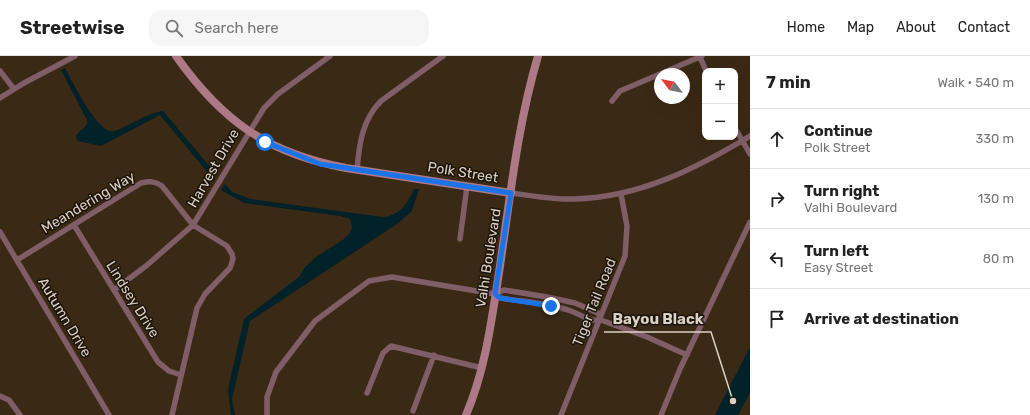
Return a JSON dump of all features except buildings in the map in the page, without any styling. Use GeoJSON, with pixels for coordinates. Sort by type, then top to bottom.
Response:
{"type":"FeatureCollection","features":[{"type":"Feature","properties":{"kind":"street"},"geometry":{"type":"LineString","coordinates":[[0,98],[75,56]]}},
{"type":"Feature","properties":{"kind":"street","name":"Polk Street"},"geometry":{"type":"LineString","coordinates":[[176,56],[190,76],[212,100],[248,132],[265,142],[320,164],[544,198],[573,199],[621,194],[671,179],[750,136]]}},
{"type":"Feature","properties":{"kind":"street","name":"Harvest Drive"},"geometry":{"type":"LineString","coordinates":[[114,290],[146,266],[193,225],[248,132],[269,102],[330,56]]}},
{"type":"Feature","properties":{"kind":"street"},"geometry":{"type":"LineString","coordinates":[[357,170],[363,131],[366,120],[373,109],[381,101],[442,56]]}},
{"type":"Feature","properties":{"kind":"street","name":"Valhi Boulevard"},"geometry":{"type":"LineString","coordinates":[[466,415],[482,368],[524,114],[538,56]]}},
{"type":"Feature","properties":{"kind":"street"},"geometry":{"type":"LineString","coordinates":[[674,68],[701,56],[705,68]]}},
{"type":"Feature","properties":{"kind":"street"},"geometry":{"type":"LineString","coordinates":[[0,71],[14,89]]}},
{"type":"Feature","properties":{"kind":"street"},"geometry":{"type":"LineString","coordinates":[[612,101],[620,91],[654,77]]}},
{"type":"Feature","properties":{"kind":"street"},"geometry":{"type":"LineString","coordinates":[[738,134],[750,154]]}},
{"type":"Feature","properties":{"kind":"street","name":"Meandering Way"},"geometry":{"type":"LineString","coordinates":[[17,260],[141,183],[149,181],[156,182],[162,186],[193,225],[227,246],[233,259],[228,272],[209,289],[199,304],[194,318],[172,415]]}},
{"type":"Feature","properties":{"kind":"street"},"geometry":{"type":"LineString","coordinates":[[460,239],[468,186]]}},
{"type":"Feature","properties":{"kind":"street","name":"Tiger Tail Road"},"geometry":{"type":"LineString","coordinates":[[561,415],[625,256],[627,226],[621,194]]}},
{"type":"Feature","properties":{"kind":"street"},"geometry":{"type":"LineString","coordinates":[[661,415],[687,355],[750,222]]}},
{"type":"Feature","properties":{"kind":"street","name":"Lindsey Drive"},"geometry":{"type":"LineString","coordinates":[[74,225],[158,362],[169,371],[181,375]]}},
{"type":"Feature","properties":{"kind":"street","name":"Autumn Drive"},"geometry":{"type":"LineString","coordinates":[[0,232],[109,415]]}},
{"type":"Feature","properties":{"kind":"street"},"geometry":{"type":"LineString","coordinates":[[267,415],[267,397],[276,372],[309,328],[325,312],[369,281],[392,277],[495,294],[500,298],[572,311],[593,321],[600,320],[646,337],[687,355]]}},
{"type":"Feature","properties":{"kind":"street"},"geometry":{"type":"LineString","coordinates":[[495,294],[504,290],[553,298],[594,311],[598,313],[600,320]]}},
{"type":"Feature","properties":{"kind":"street"},"geometry":{"type":"LineString","coordinates":[[551,306],[553,298]]}},
{"type":"Feature","properties":{"kind":"street"},"geometry":{"type":"LineString","coordinates":[[367,393],[386,348],[397,346],[482,368]]}},
{"type":"Feature","properties":{"kind":"street"},"geometry":{"type":"LineString","coordinates":[[413,411],[434,356]]}},
{"type":"Feature","properties":{"kind":"street"},"geometry":{"type":"LineString","coordinates":[[0,396],[9,400],[20,415]]}},
{"type":"Feature","properties":{"kind":"water"},"geometry":{"type":"Polygon","coordinates":[[[65,68],[87,107],[101,126],[109,131],[115,131],[156,112],[163,111],[216,174],[213,178],[209,174],[160,115],[101,146],[78,141],[76,137],[77,135],[88,122],[61,70],[65,68]]]}},
{"type":"Feature","properties":{"kind":"water"},"geometry":{"type":"Polygon","coordinates":[[[225,184],[232,192],[251,199],[382,217],[393,215],[398,212],[406,204],[414,189],[419,189],[412,211],[397,224],[250,321],[232,399],[235,415],[231,415],[228,389],[244,319],[299,277],[305,267],[316,257],[344,239],[350,233],[352,227],[350,219],[340,216],[244,203],[221,190],[225,184]]]}},
{"type":"Feature","properties":{"kind":"water"},"geometry":{"type":"Polygon","coordinates":[[[750,347],[750,393],[738,415],[715,415],[750,347]]]}},
{"type":"Feature","properties":{"kind":"place","name":"Bayou Black"},"geometry":{"type":"Point","coordinates":[733,401]}},
{"type":"Feature","properties":{"kind":"route"},"geometry":{"type":"LineString","coordinates":[[265,142],[320,164],[511,193],[495,294],[500,298],[551,306]]}}]}
